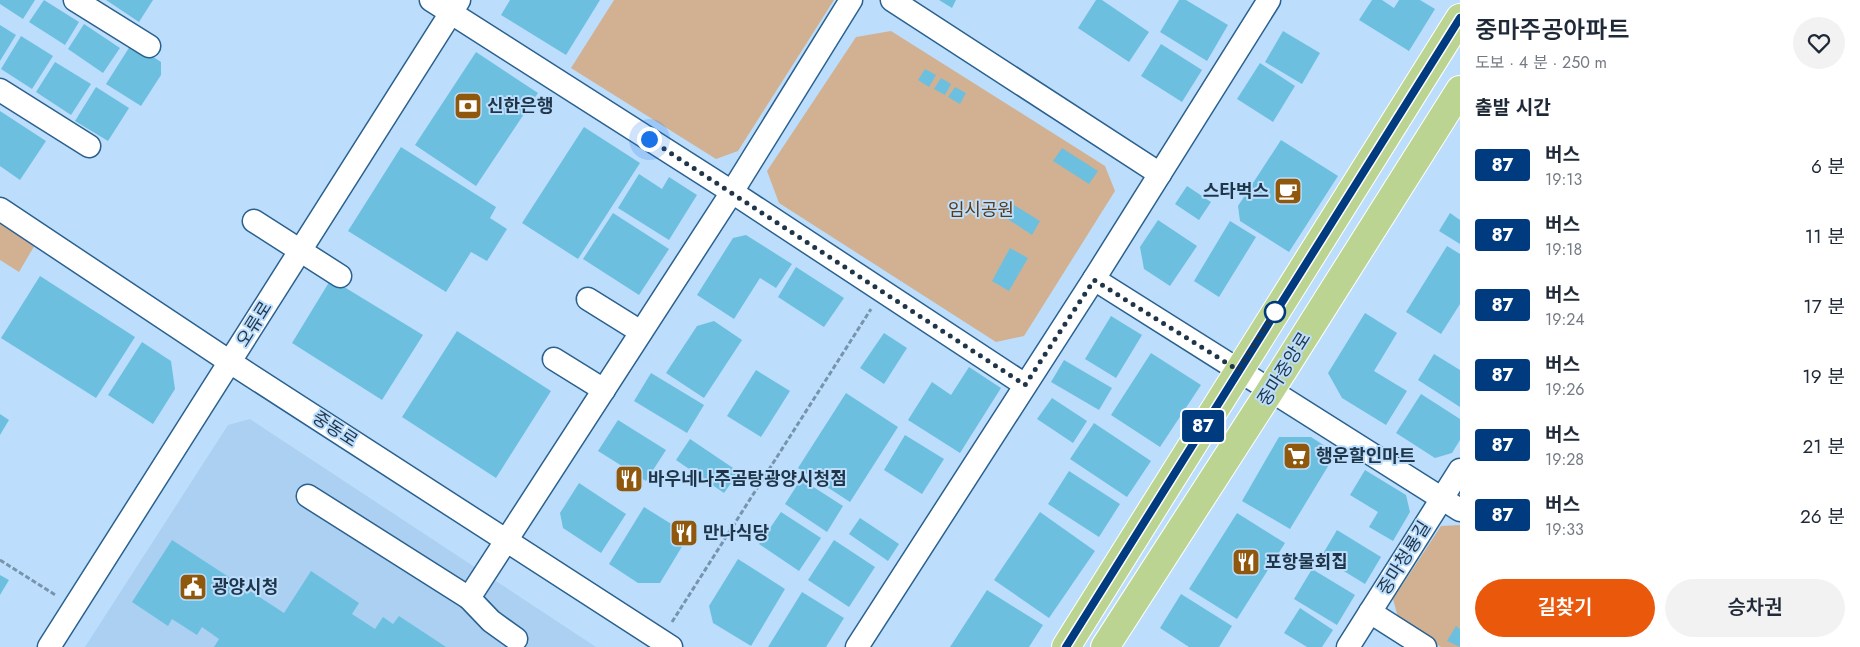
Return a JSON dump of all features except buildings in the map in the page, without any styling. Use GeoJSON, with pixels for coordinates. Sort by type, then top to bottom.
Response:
{"type":"FeatureCollection","features":[{"type":"Feature","properties":{"kind":"main road"},"geometry":{"type":"LineString","coordinates":[[1066,647],[1460,18]]}},
{"type":"Feature","properties":{"kind":"main road","name":"중마중앙로"},"geometry":{"type":"LineString","coordinates":[[1105,647],[1270,391],[1460,90]]}},
{"type":"Feature","properties":{"kind":"street"},"geometry":{"type":"LineString","coordinates":[[75,0],[149,46]]}},
{"type":"Feature","properties":{"kind":"street"},"geometry":{"type":"LineString","coordinates":[[431,0],[455,6],[732,192],[1025,385]]}},
{"type":"Feature","properties":{"kind":"street"},"geometry":{"type":"LineString","coordinates":[[469,598],[732,192],[852,0]]}},
{"type":"Feature","properties":{"kind":"street"},"geometry":{"type":"LineString","coordinates":[[892,0],[1160,174]]}},
{"type":"Feature","properties":{"kind":"street"},"geometry":{"type":"LineString","coordinates":[[857,647],[1094,280],[1269,0]]}},
{"type":"Feature","properties":{"kind":"street","name":"오류로"},"geometry":{"type":"LineString","coordinates":[[49,647],[455,6]]}},
{"type":"Feature","properties":{"kind":"street"},"geometry":{"type":"LineString","coordinates":[[0,90],[88,146]]}},
{"type":"Feature","properties":{"kind":"street","name":"중동로"},"geometry":{"type":"LineString","coordinates":[[0,209],[230,362],[506,540],[662,645]]}},
{"type":"Feature","properties":{"kind":"street"},"geometry":{"type":"LineString","coordinates":[[254,222],[340,276]]}},
{"type":"Feature","properties":{"kind":"street"},"geometry":{"type":"LineString","coordinates":[[1094,280],[1451,504]]}},
{"type":"Feature","properties":{"kind":"street"},"geometry":{"type":"LineString","coordinates":[[588,299],[641,332]]}},
{"type":"Feature","properties":{"kind":"street"},"geometry":{"type":"LineString","coordinates":[[554,359],[604,390]]}},
{"type":"Feature","properties":{"kind":"street","name":"중마청룡길"},"geometry":{"type":"LineString","coordinates":[[1348,647],[1370,612],[1451,504],[1460,470]]}},
{"type":"Feature","properties":{"kind":"street"},"geometry":{"type":"LineString","coordinates":[[308,496],[469,598],[491,621],[516,639]]}},
{"type":"Feature","properties":{"kind":"street"},"geometry":{"type":"LineString","coordinates":[[1370,612],[1425,647]]}},
{"type":"Feature","properties":{"kind":"path"},"geometry":{"type":"LineString","coordinates":[[662,645],[882,291]]}},
{"type":"Feature","properties":{"kind":"path"},"geometry":{"type":"LineString","coordinates":[[0,560],[75,606]]}},
{"type":"Feature","properties":{"kind":"shaded area","name":"광양시청"},"geometry":{"type":"Polygon","coordinates":[[[250,419],[596,647],[85,647],[228,425],[250,419]]]}},
{"type":"Feature","properties":{"kind":"green space"},"geometry":{"type":"Polygon","coordinates":[[[614,0],[834,0],[738,151],[716,159],[571,68],[614,0]]]}},
{"type":"Feature","properties":{"kind":"green space","name":"임시공원"},"geometry":{"type":"Polygon","coordinates":[[[891,31],[1105,166],[1115,191],[1024,336],[996,342],[779,203],[767,171],[856,37],[891,31]]]}},
{"type":"Feature","properties":{"kind":"green space"},"geometry":{"type":"Polygon","coordinates":[[[0,213],[39,238],[19,272],[0,260],[0,213]]]}},
{"type":"Feature","properties":{"kind":"green space"},"geometry":{"type":"Polygon","coordinates":[[[1460,525],[1460,647],[1441,647],[1399,621],[1393,599],[1441,526],[1460,525]]]}},
{"type":"Feature","properties":{"kind":"bus line","name":"87"},"geometry":{"type":"LineString","coordinates":[[1066,647],[1460,18]]}},
{"type":"Feature","properties":{"kind":"place","name":"신한은행"},"geometry":{"type":"Point","coordinates":[468,106]}},
{"type":"Feature","properties":{"kind":"place","name":"스타벅스"},"geometry":{"type":"Point","coordinates":[1288,191]}},
{"type":"Feature","properties":{"kind":"place","name":"행운할인마트"},"geometry":{"type":"Point","coordinates":[1297,456]}},
{"type":"Feature","properties":{"kind":"place","name":"바우네나주곰탕광양시청점"},"geometry":{"type":"Point","coordinates":[629,479]}},
{"type":"Feature","properties":{"kind":"place","name":"만나식당"},"geometry":{"type":"Point","coordinates":[684,533]}},
{"type":"Feature","properties":{"kind":"place","name":"포항물회집"},"geometry":{"type":"Point","coordinates":[1246,562]}},
{"type":"Feature","properties":{"kind":"place","name":"광양시청"},"geometry":{"type":"Point","coordinates":[193,587]}},
{"type":"Feature","properties":{"kind":"route"},"geometry":{"type":"LineString","coordinates":[[649,139],[1025,385],[1094,280],[1238,370],[1275,312]]}}]}
